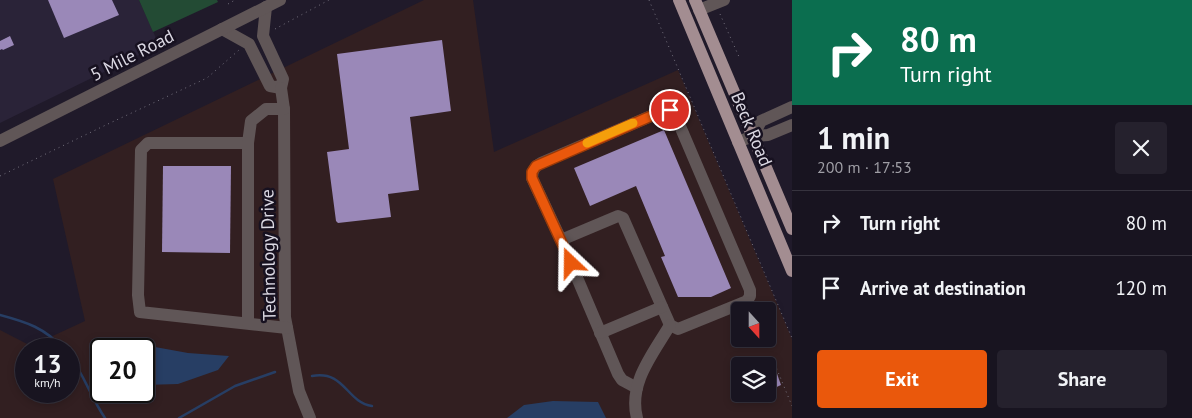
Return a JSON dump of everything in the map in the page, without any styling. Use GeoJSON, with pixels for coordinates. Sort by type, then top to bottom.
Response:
{"type":"FeatureCollection","features":[{"type":"Feature","properties":{"kind":"main road","name":"Beck Road"},"geometry":{"type":"LineString","coordinates":[[679,0],[792,271]]}},
{"type":"Feature","properties":{"kind":"main road","name":"Beck Road"},"geometry":{"type":"LineString","coordinates":[[697,5],[792,229]]}},
{"type":"Feature","properties":{"kind":"street","name":"5 Mile Road"},"geometry":{"type":"LineString","coordinates":[[0,141],[280,0]]}},
{"type":"Feature","properties":{"kind":"street"},"geometry":{"type":"LineString","coordinates":[[697,5],[720,2]]}},
{"type":"Feature","properties":{"kind":"street"},"geometry":{"type":"LineString","coordinates":[[263,36],[266,7]]}},
{"type":"Feature","properties":{"kind":"street"},"geometry":{"type":"LineString","coordinates":[[222,29],[249,44],[270,86],[280,88]]}},
{"type":"Feature","properties":{"kind":"street","name":"Technology Drive"},"geometry":{"type":"LineString","coordinates":[[263,36],[283,78],[280,88],[284,109],[285,317],[299,391],[310,418]]}},
{"type":"Feature","properties":{"kind":"street"},"geometry":{"type":"LineString","coordinates":[[753,136],[761,121],[792,107]]}},
{"type":"Feature","properties":{"kind":"street"},"geometry":{"type":"LineString","coordinates":[[248,324],[248,143],[251,121],[266,109],[284,109]]}},
{"type":"Feature","properties":{"kind":"street"},"geometry":{"type":"LineString","coordinates":[[561,240],[621,216],[670,325],[678,329],[682,329],[747,301],[750,296],[750,290],[674,112],[665,110],[536,166],[532,172],[532,178],[561,240],[618,374],[622,380],[637,388]]}},
{"type":"Feature","properties":{"kind":"street"},"geometry":{"type":"LineString","coordinates":[[738,142],[753,136],[768,136],[792,125]]}},
{"type":"Feature","properties":{"kind":"street"},"geometry":{"type":"LineString","coordinates":[[248,143],[148,143],[141,150],[138,295],[140,312],[287,328]]}},
{"type":"Feature","properties":{"kind":"street"},"geometry":{"type":"LineString","coordinates":[[600,333],[662,307]]}},
{"type":"Feature","properties":{"kind":"street"},"geometry":{"type":"LineString","coordinates":[[637,418],[634,397],[640,377],[670,325]]}},
{"type":"Feature","properties":{"kind":"path"},"geometry":{"type":"LineString","coordinates":[[228,4],[236,0]]}},
{"type":"Feature","properties":{"kind":"path"},"geometry":{"type":"LineString","coordinates":[[263,36],[329,0]]}},
{"type":"Feature","properties":{"kind":"path"},"geometry":{"type":"LineString","coordinates":[[649,0],[792,338]]}},
{"type":"Feature","properties":{"kind":"path"},"geometry":{"type":"LineString","coordinates":[[720,2],[740,59]]}},
{"type":"Feature","properties":{"kind":"path"},"geometry":{"type":"LineString","coordinates":[[0,176],[207,78],[236,51],[249,44]]}},
{"type":"Feature","properties":{"kind":"path"},"geometry":{"type":"LineString","coordinates":[[776,366],[792,406]]}},
{"type":"Feature","properties":{"kind":"shaded area"},"geometry":{"type":"Polygon","coordinates":[[[0,0],[139,0],[159,45],[0,123],[0,0]]]}},
{"type":"Feature","properties":{"kind":"shaded area"},"geometry":{"type":"Polygon","coordinates":[[[424,0],[473,0],[494,152],[678,70],[792,339],[792,418],[0,418],[0,330],[16,338],[15,403],[80,403],[80,338],[48,338],[85,321],[53,179],[424,0]]]}},
{"type":"Feature","properties":{"kind":"green space"},"geometry":{"type":"Polygon","coordinates":[[[139,0],[217,0],[218,2],[153,32],[139,0]]]}},
{"type":"Feature","properties":{"kind":"water"},"geometry":{"type":"Polygon","coordinates":[[[155,347],[188,353],[229,356],[218,370],[178,384],[155,385],[155,347]]]}},
{"type":"Feature","properties":{"kind":"water"},"geometry":{"type":"Polygon","coordinates":[[[553,401],[598,402],[606,418],[507,418],[524,405],[553,401]]]}},
{"type":"Feature","properties":{"kind":"building"},"geometry":{"type":"Polygon","coordinates":[[[48,0],[112,0],[119,15],[64,38],[48,0]]]}},
{"type":"Feature","properties":{"kind":"building"},"geometry":{"type":"Polygon","coordinates":[[[10,36],[14,45],[0,50],[0,41],[10,36]]]}},
{"type":"Feature","properties":{"kind":"building"},"geometry":{"type":"Polygon","coordinates":[[[442,40],[451,111],[410,117],[419,190],[388,194],[391,217],[338,223],[336,221],[327,152],[349,149],[337,54],[442,40]]]}},
{"type":"Feature","properties":{"kind":"building"},"geometry":{"type":"Polygon","coordinates":[[[664,130],[731,288],[711,297],[678,297],[661,257],[665,256],[636,186],[590,206],[574,168],[664,130]]]}},
{"type":"Feature","properties":{"kind":"building"},"geometry":{"type":"Polygon","coordinates":[[[163,166],[231,166],[230,253],[162,252],[163,166]]]}},
{"type":"Feature","properties":{"kind":"building"},"geometry":{"type":"Polygon","coordinates":[[[776,371],[781,385],[776,387],[776,371]]]}},
{"type":"Feature","properties":{"kind":"waterway"},"geometry":{"type":"LineString","coordinates":[[0,315],[35,327],[52,338]]}},
{"type":"Feature","properties":{"kind":"waterway"},"geometry":{"type":"LineString","coordinates":[[80,372],[105,418]]}},
{"type":"Feature","properties":{"kind":"waterway"},"geometry":{"type":"LineString","coordinates":[[179,418],[235,386],[275,372]]}},
{"type":"Feature","properties":{"kind":"waterway"},"geometry":{"type":"LineString","coordinates":[[312,376],[323,375],[332,378],[339,382],[356,399],[372,406]]}},
{"type":"Feature","properties":{"kind":"slow traffic"},"geometry":{"type":"LineString","coordinates":[[587,143],[633,123]]}},
{"type":"Feature","properties":{"kind":"route"},"geometry":{"type":"LineString","coordinates":[[571,263],[532,178],[532,172],[541,162],[665,110],[670,110]]}}]}
